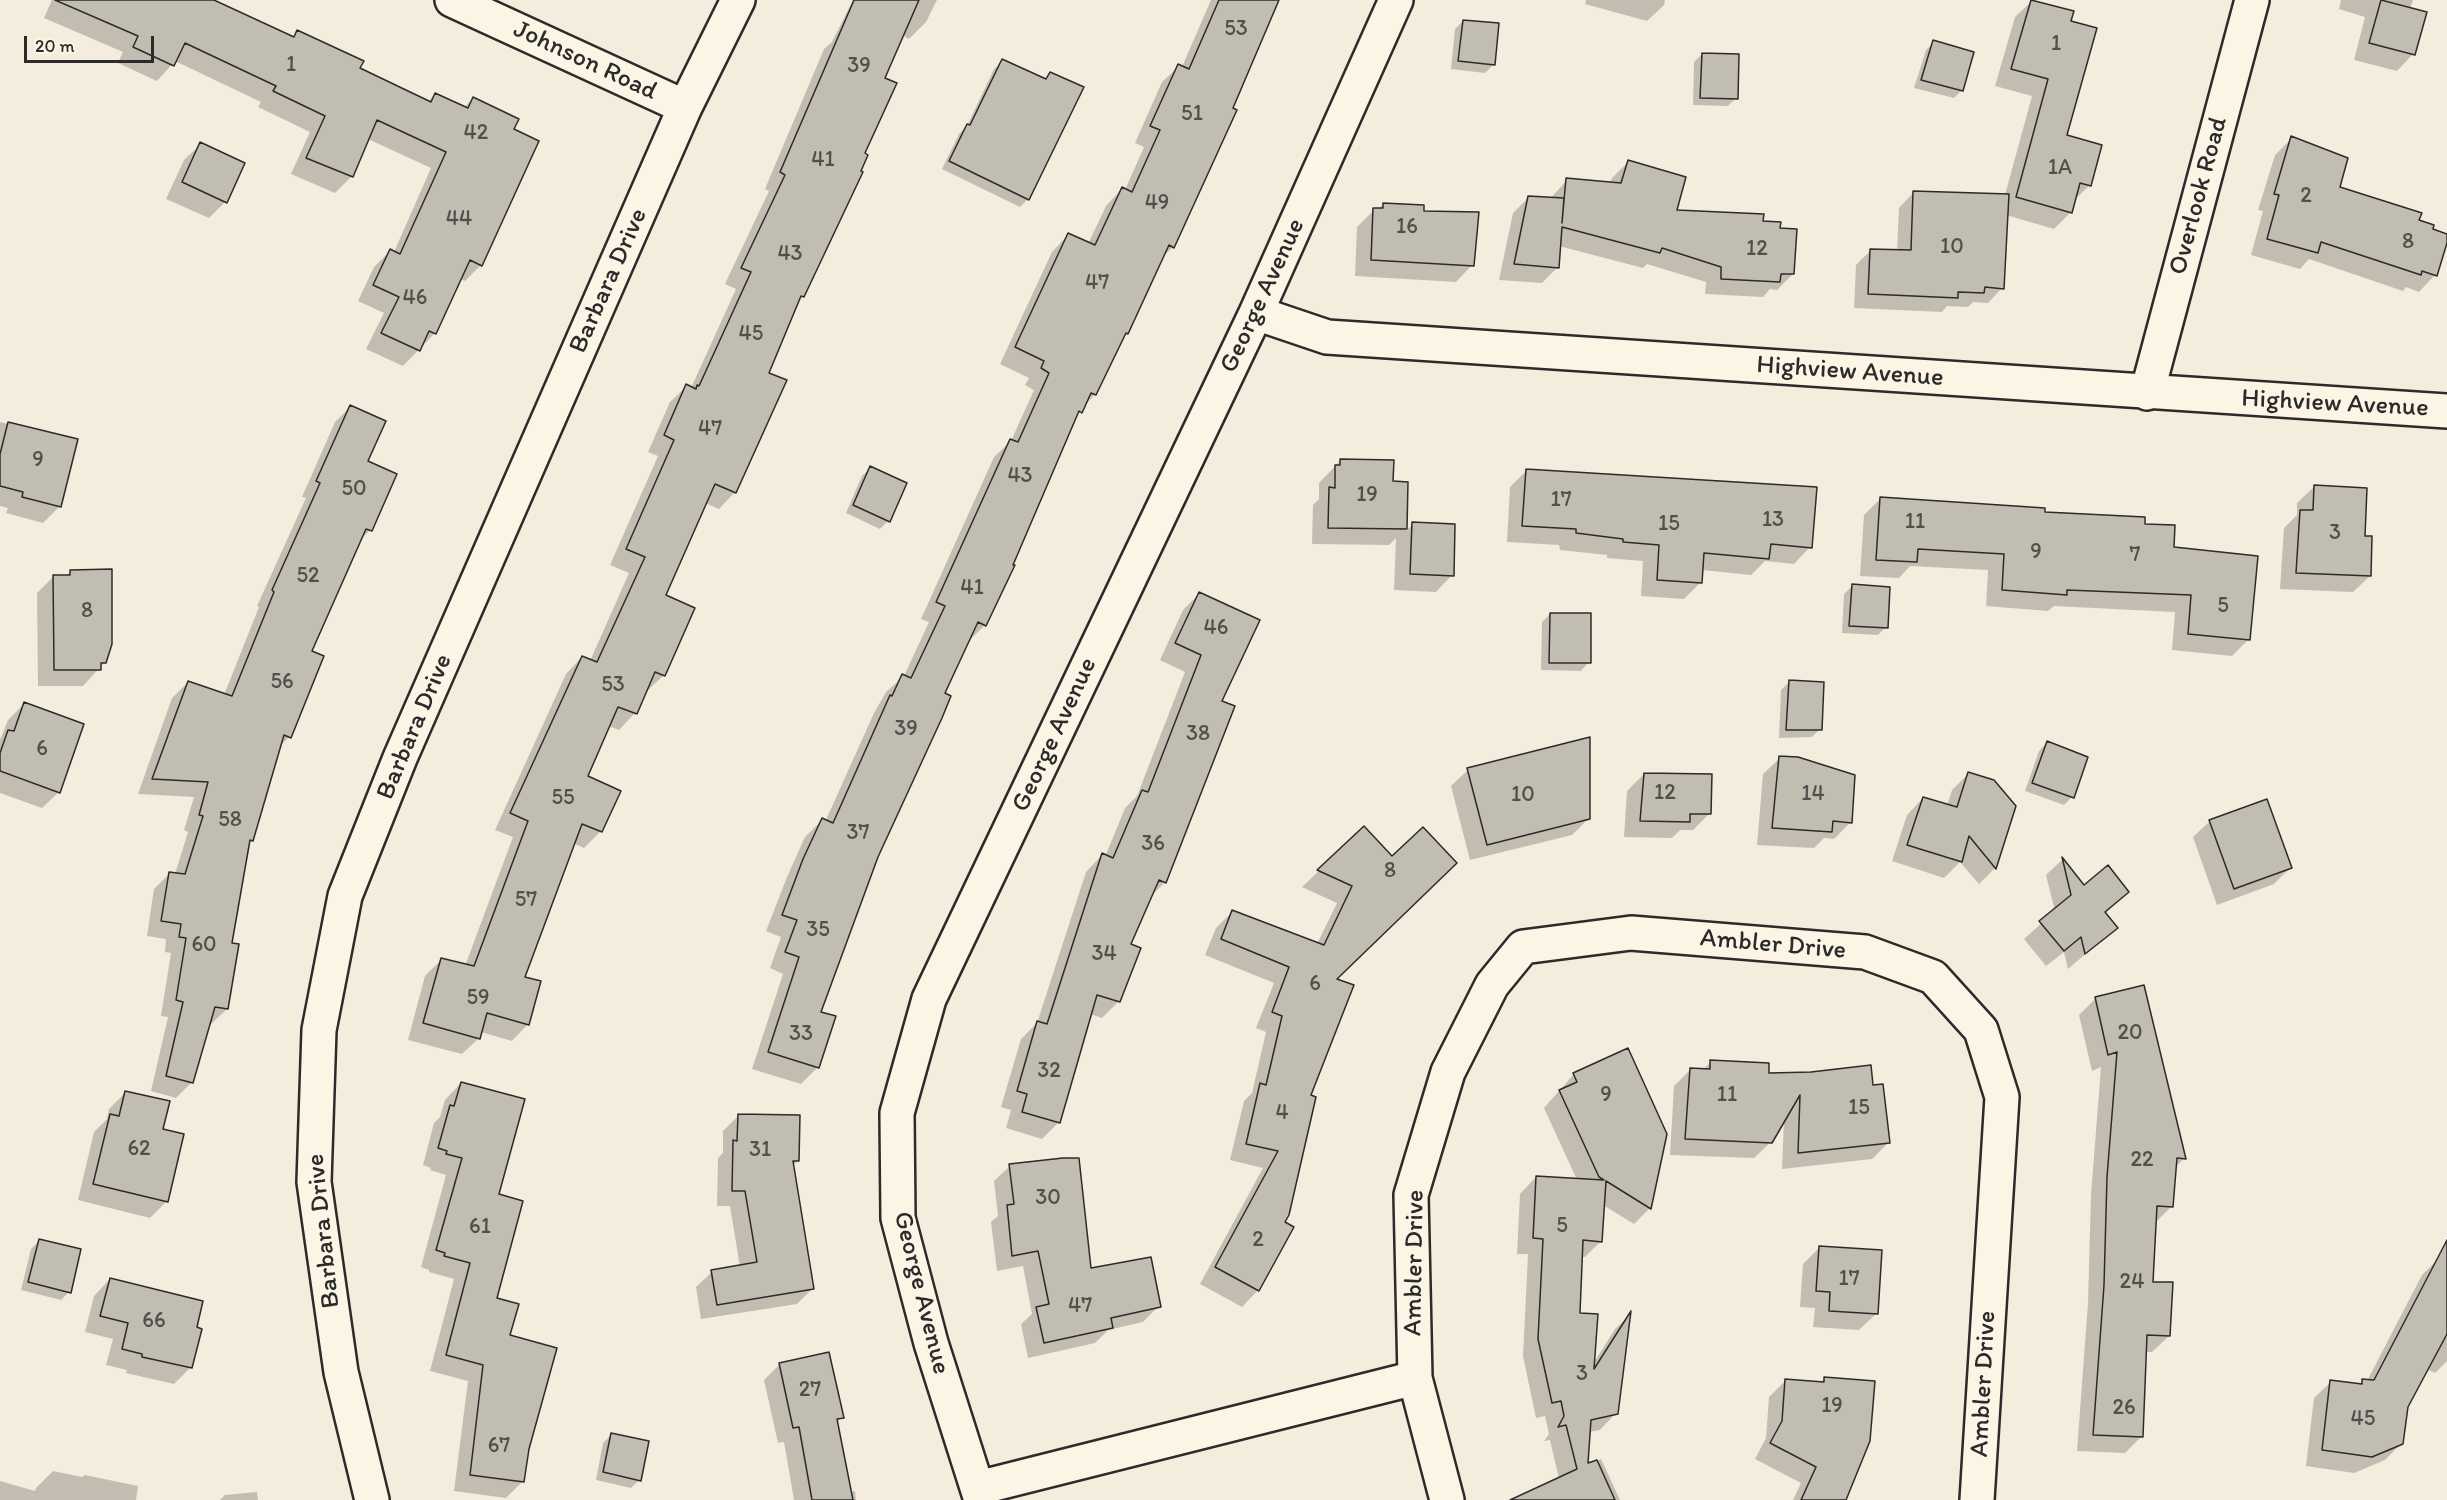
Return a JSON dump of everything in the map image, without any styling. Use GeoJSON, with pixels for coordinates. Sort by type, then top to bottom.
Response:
{"type":"FeatureCollection","features":[{"type":"Feature","properties":{"kind":"street","name":"Johnson Road"},"geometry":{"type":"LineString","coordinates":[[452,0],[685,107]]}},
{"type":"Feature","properties":{"kind":"street","name":"Barbara Drive"},"geometry":{"type":"LineString","coordinates":[[372,1500],[341,1372],[314,1182],[319,1030],[345,896],[405,747],[685,107],[738,0]]}},
{"type":"Feature","properties":{"kind":"street","name":"George Avenue"},"geometry":{"type":"LineString","coordinates":[[979,1494],[931,1343],[898,1218],[897,1113],[929,999],[1256,313],[1396,0]]}},
{"type":"Feature","properties":{"kind":"street","name":"Overlook Road"},"geometry":{"type":"LineString","coordinates":[[2147,393],[2252,0]]}},
{"type":"Feature","properties":{"kind":"street","name":"Highview Avenue"},"geometry":{"type":"LineString","coordinates":[[1256,313],[1327,337],[2147,393],[2447,411]]}},
{"type":"Feature","properties":{"kind":"street","name":"Ambler Drive"},"geometry":{"type":"LineString","coordinates":[[1447,1500],[1415,1378],[1411,1195],[1448,1072],[1492,985],[1522,947],[1631,933],[1865,952],[1933,977],[1981,1030],[2002,1097],[1977,1500]]}},
{"type":"Feature","properties":{"kind":"street"},"geometry":{"type":"LineString","coordinates":[[979,1494],[1415,1378]]}},
{"type":"Feature","properties":{"kind":"building"},"geometry":{"type":"Polygon","coordinates":[[[55,0],[214,0],[294,37],[297,30],[364,61],[360,68],[431,102],[435,93],[468,108],[473,97],[519,119],[514,129],[539,141],[482,266],[470,260],[436,334],[429,331],[420,351],[381,333],[399,297],[373,285],[390,249],[400,254],[446,152],[377,120],[353,177],[306,158],[325,116],[273,91],[276,86],[185,43],[174,66],[133,47],[138,36],[55,0]]]}},
{"type":"Feature","properties":{"kind":"building"},"geometry":{"type":"Polygon","coordinates":[[[854,0],[919,0],[885,78],[897,83],[865,153],[868,155],[861,171],[863,172],[804,297],[801,296],[769,373],[787,380],[736,493],[715,484],[666,595],[695,608],[665,676],[655,672],[637,714],[618,707],[588,776],[621,791],[602,832],[582,824],[525,977],[541,981],[529,1025],[487,1013],[480,1039],[423,1023],[441,958],[474,966],[528,821],[510,813],[582,656],[597,662],[645,557],[626,549],[674,440],[664,435],[686,384],[696,389],[697,385],[699,386],[751,272],[741,268],[785,175],[780,172],[854,0]]]}},
{"type":"Feature","properties":{"kind":"building"},"geometry":{"type":"Polygon","coordinates":[[[1219,0],[1279,0],[1233,108],[1237,110],[1174,248],[1169,245],[1128,334],[1126,333],[1096,395],[1091,393],[1082,413],[1079,411],[1013,565],[1015,565],[986,626],[978,622],[945,693],[951,696],[878,857],[821,1012],[836,1016],[819,1068],[768,1052],[799,957],[785,952],[797,920],[782,915],[803,859],[822,818],[833,823],[890,695],[892,696],[902,674],[911,678],[945,606],[936,602],[1010,439],[1018,442],[1049,373],[1041,368],[1044,361],[1015,347],[1068,233],[1095,245],[1122,187],[1132,192],[1160,130],[1150,126],[1178,64],[1189,69],[1219,0]]]}},
{"type":"Feature","properties":{"kind":"building"},"geometry":{"type":"Polygon","coordinates":[[[2031,0],[2074,11],[2071,21],[2097,28],[2067,135],[2102,145],[2091,186],[2080,183],[2072,213],[2016,197],[2048,79],[2011,69],[2031,0]]]}},
{"type":"Feature","properties":{"kind":"building"},"geometry":{"type":"Polygon","coordinates":[[[2381,0],[2427,12],[2415,55],[2369,43],[2381,0]]]}},
{"type":"Feature","properties":{"kind":"building"},"geometry":{"type":"Polygon","coordinates":[[[1463,20],[1499,23],[1495,65],[1458,61],[1463,20]]]}},
{"type":"Feature","properties":{"kind":"building"},"geometry":{"type":"Polygon","coordinates":[[[1933,40],[1974,52],[1963,91],[1921,80],[1933,40]]]}},
{"type":"Feature","properties":{"kind":"building"},"geometry":{"type":"Polygon","coordinates":[[[1702,53],[1739,54],[1738,99],[1700,98],[1702,53]]]}},
{"type":"Feature","properties":{"kind":"building"},"geometry":{"type":"Polygon","coordinates":[[[1002,59],[1046,79],[1050,72],[1084,87],[1029,200],[949,161],[967,124],[970,125],[1002,59]]]}},
{"type":"Feature","properties":{"kind":"building"},"geometry":{"type":"Polygon","coordinates":[[[2291,136],[2348,158],[2340,187],[2422,213],[2419,220],[2434,225],[2433,229],[2447,234],[2447,243],[2437,276],[2422,271],[2421,275],[2321,242],[2318,253],[2267,239],[2279,195],[2274,194],[2291,136]]]}},
{"type":"Feature","properties":{"kind":"building"},"geometry":{"type":"Polygon","coordinates":[[[200,142],[245,163],[227,203],[182,182],[200,142]]]}},
{"type":"Feature","properties":{"kind":"building"},"geometry":{"type":"Polygon","coordinates":[[[1628,160],[1686,177],[1677,210],[1764,214],[1763,221],[1781,222],[1780,228],[1797,229],[1794,274],[1781,274],[1780,282],[1721,279],[1721,267],[1662,248],[1660,253],[1562,227],[1559,268],[1514,264],[1528,196],[1564,198],[1562,223],[1566,178],[1621,183],[1628,160]]]}},
{"type":"Feature","properties":{"kind":"building"},"geometry":{"type":"Polygon","coordinates":[[[1913,191],[2009,194],[2004,289],[1985,287],[1984,293],[1958,292],[1958,298],[1868,294],[1870,249],[1911,250],[1913,191]]]}},
{"type":"Feature","properties":{"kind":"building"},"geometry":{"type":"Polygon","coordinates":[[[1383,203],[1424,205],[1424,211],[1479,212],[1474,266],[1371,260],[1373,208],[1383,208],[1383,203]]]}},
{"type":"Feature","properties":{"kind":"building"},"geometry":{"type":"Polygon","coordinates":[[[350,405],[386,421],[368,461],[397,474],[372,531],[366,529],[312,651],[324,656],[291,738],[284,735],[253,841],[250,840],[232,943],[239,944],[228,1009],[215,1007],[193,1083],[166,1076],[183,1002],[176,1000],[186,938],[179,937],[181,924],[161,921],[169,872],[185,874],[203,816],[199,815],[208,782],[152,779],[188,681],[232,696],[274,592],[272,590],[320,483],[316,481],[350,405]]]}},
{"type":"Feature","properties":{"kind":"building"},"geometry":{"type":"Polygon","coordinates":[[[8,422],[78,439],[61,507],[22,497],[23,492],[0,486],[0,454],[8,422]]]}},
{"type":"Feature","properties":{"kind":"building"},"geometry":{"type":"Polygon","coordinates":[[[1340,459],[1394,460],[1393,481],[1408,482],[1407,529],[1328,528],[1329,487],[1335,488],[1335,465],[1340,465],[1340,459]]]}},
{"type":"Feature","properties":{"kind":"building"},"geometry":{"type":"Polygon","coordinates":[[[870,466],[907,483],[890,522],[853,505],[870,466]]]}},
{"type":"Feature","properties":{"kind":"building"},"geometry":{"type":"Polygon","coordinates":[[[1526,469],[1817,487],[1812,548],[1771,544],[1769,559],[1704,553],[1702,583],[1657,580],[1659,545],[1623,542],[1623,539],[1576,533],[1576,529],[1522,526],[1526,469]]]}},
{"type":"Feature","properties":{"kind":"building"},"geometry":{"type":"Polygon","coordinates":[[[2314,485],[2367,488],[2365,536],[2372,536],[2371,576],[2296,573],[2300,510],[2313,510],[2314,485]]]}},
{"type":"Feature","properties":{"kind":"building"},"geometry":{"type":"Polygon","coordinates":[[[1880,497],[2045,508],[2045,512],[2145,517],[2145,524],[2175,525],[2174,547],[2258,556],[2250,640],[2188,634],[2191,595],[2067,590],[2067,595],[2002,590],[2004,554],[1918,549],[1917,562],[1876,560],[1880,497]]]}},
{"type":"Feature","properties":{"kind":"building"},"geometry":{"type":"Polygon","coordinates":[[[1412,522],[1455,524],[1454,576],[1410,574],[1412,522]]]}},
{"type":"Feature","properties":{"kind":"building"},"geometry":{"type":"Polygon","coordinates":[[[112,569],[112,644],[106,663],[101,663],[101,670],[54,670],[53,575],[70,575],[70,570],[112,569]]]}},
{"type":"Feature","properties":{"kind":"building"},"geometry":{"type":"Polygon","coordinates":[[[1852,584],[1890,587],[1888,628],[1849,626],[1852,584]]]}},
{"type":"Feature","properties":{"kind":"building"},"geometry":{"type":"Polygon","coordinates":[[[1199,592],[1260,620],[1222,701],[1235,706],[1166,883],[1159,880],[1131,944],[1141,948],[1120,1002],[1097,995],[1060,1123],[1022,1112],[1027,1094],[1017,1091],[1037,1021],[1047,1024],[1102,853],[1113,858],[1142,790],[1148,792],[1201,655],[1175,643],[1199,592]]]}},
{"type":"Feature","properties":{"kind":"building"},"geometry":{"type":"Polygon","coordinates":[[[1550,613],[1591,613],[1591,663],[1549,663],[1550,613]]]}},
{"type":"Feature","properties":{"kind":"building"},"geometry":{"type":"Polygon","coordinates":[[[1789,680],[1824,682],[1822,730],[1786,730],[1789,680]]]}},
{"type":"Feature","properties":{"kind":"building"},"geometry":{"type":"Polygon","coordinates":[[[24,702],[84,724],[60,793],[0,771],[0,753],[8,730],[14,731],[24,702]]]}},
{"type":"Feature","properties":{"kind":"building"},"geometry":{"type":"Polygon","coordinates":[[[1590,737],[1590,819],[1487,845],[1467,768],[1590,737]]]}},
{"type":"Feature","properties":{"kind":"building"},"geometry":{"type":"Polygon","coordinates":[[[2047,741],[2088,757],[2074,798],[2032,783],[2047,741]]]}},
{"type":"Feature","properties":{"kind":"building"},"geometry":{"type":"Polygon","coordinates":[[[1779,756],[1798,757],[1855,775],[1852,823],[1833,821],[1832,832],[1772,828],[1779,756]]]}},
{"type":"Feature","properties":{"kind":"building"},"geometry":{"type":"Polygon","coordinates":[[[1968,772],[1994,780],[2016,806],[1996,869],[1969,836],[1962,862],[1907,845],[1923,797],[1957,807],[1968,772]]]}},
{"type":"Feature","properties":{"kind":"building"},"geometry":{"type":"Polygon","coordinates":[[[1644,773],[1712,774],[1711,814],[1690,814],[1690,822],[1640,821],[1644,773]]]}},
{"type":"Feature","properties":{"kind":"building"},"geometry":{"type":"Polygon","coordinates":[[[2267,799],[2292,868],[2234,889],[2209,820],[2267,799]]]}},
{"type":"Feature","properties":{"kind":"building"},"geometry":{"type":"Polygon","coordinates":[[[1364,826],[1392,856],[1423,827],[1457,863],[1337,979],[1354,985],[1311,1095],[1316,1097],[1289,1215],[1285,1222],[1294,1227],[1259,1291],[1215,1267],[1278,1151],[1246,1144],[1260,1083],[1266,1085],[1282,1016],[1272,1012],[1289,967],[1221,939],[1232,910],[1324,945],[1352,886],[1317,870],[1364,826]]]}},
{"type":"Feature","properties":{"kind":"building"},"geometry":{"type":"Polygon","coordinates":[[[2062,857],[2084,885],[2108,865],[2129,892],[2105,912],[2118,928],[2085,954],[2081,937],[2064,951],[2039,921],[2071,895],[2062,857]]]}},
{"type":"Feature","properties":{"kind":"building"},"geometry":{"type":"Polygon","coordinates":[[[2144,985],[2186,1159],[2177,1158],[2173,1207],[2157,1206],[2153,1282],[2173,1282],[2170,1336],[2147,1335],[2143,1437],[2093,1435],[2104,1285],[2107,1177],[2117,1052],[2108,1055],[2095,997],[2144,985]]]}},
{"type":"Feature","properties":{"kind":"building"},"geometry":{"type":"Polygon","coordinates":[[[1628,1048],[1667,1134],[1651,1209],[1606,1181],[1602,1242],[1583,1240],[1580,1313],[1598,1314],[1594,1369],[1631,1311],[1618,1414],[1591,1420],[1588,1463],[1597,1460],[1615,1500],[1510,1500],[1577,1469],[1566,1425],[1558,1427],[1564,1416],[1561,1401],[1552,1403],[1538,1339],[1543,1239],[1533,1238],[1536,1176],[1604,1180],[1599,1177],[1559,1090],[1577,1082],[1573,1073],[1628,1048]]]}},
{"type":"Feature","properties":{"kind":"building"},"geometry":{"type":"Polygon","coordinates":[[[1710,1060],[1769,1063],[1769,1073],[1811,1072],[1871,1065],[1873,1085],[1883,1084],[1890,1143],[1798,1153],[1800,1095],[1772,1143],[1685,1139],[1690,1068],[1710,1069],[1710,1060]]]}},
{"type":"Feature","properties":{"kind":"building"},"geometry":{"type":"Polygon","coordinates":[[[461,1082],[525,1099],[499,1194],[523,1201],[497,1298],[519,1304],[510,1335],[557,1348],[529,1449],[524,1482],[470,1475],[483,1365],[446,1355],[470,1263],[444,1256],[445,1253],[436,1250],[462,1158],[446,1154],[447,1151],[438,1148],[450,1105],[454,1106],[461,1082]]]}},
{"type":"Feature","properties":{"kind":"building"},"geometry":{"type":"Polygon","coordinates":[[[125,1091],[170,1101],[163,1129],[184,1134],[168,1202],[93,1184],[110,1114],[119,1116],[125,1091]]]}},
{"type":"Feature","properties":{"kind":"building"},"geometry":{"type":"Polygon","coordinates":[[[738,1114],[800,1115],[799,1161],[793,1161],[814,1289],[717,1305],[711,1270],[757,1262],[745,1191],[732,1191],[733,1140],[737,1141],[738,1114]]]}},
{"type":"Feature","properties":{"kind":"building"},"geometry":{"type":"Polygon","coordinates":[[[1079,1158],[1091,1268],[1151,1257],[1161,1307],[1111,1318],[1113,1328],[1044,1343],[1036,1307],[1049,1304],[1038,1251],[1012,1256],[1007,1205],[1014,1204],[1009,1164],[1079,1158]]]}},
{"type":"Feature","properties":{"kind":"building"},"geometry":{"type":"Polygon","coordinates":[[[39,1239],[81,1249],[71,1293],[28,1282],[39,1239]]]}},
{"type":"Feature","properties":{"kind":"building"},"geometry":{"type":"Polygon","coordinates":[[[2447,1240],[2447,1334],[2408,1407],[2403,1444],[2372,1457],[2322,1450],[2330,1380],[2362,1384],[2362,1379],[2374,1380],[2447,1240]]]}},
{"type":"Feature","properties":{"kind":"building"},"geometry":{"type":"Polygon","coordinates":[[[1819,1246],[1882,1250],[1878,1314],[1829,1311],[1830,1292],[1816,1291],[1819,1246]]]}},
{"type":"Feature","properties":{"kind":"building"},"geometry":{"type":"Polygon","coordinates":[[[110,1278],[203,1301],[197,1327],[202,1329],[192,1368],[142,1357],[142,1354],[122,1349],[128,1323],[100,1316],[110,1278]]]}},
{"type":"Feature","properties":{"kind":"building"},"geometry":{"type":"Polygon","coordinates":[[[829,1352],[844,1418],[837,1419],[853,1500],[812,1500],[799,1427],[793,1428],[779,1363],[829,1352]]]}},
{"type":"Feature","properties":{"kind":"building"},"geometry":{"type":"Polygon","coordinates":[[[1824,1377],[1875,1381],[1870,1441],[1846,1500],[1801,1500],[1816,1467],[1770,1443],[1782,1421],[1785,1379],[1824,1382],[1824,1377]]]}},
{"type":"Feature","properties":{"kind":"building"},"geometry":{"type":"Polygon","coordinates":[[[611,1433],[649,1441],[641,1481],[603,1472],[611,1433]]]}}]}
